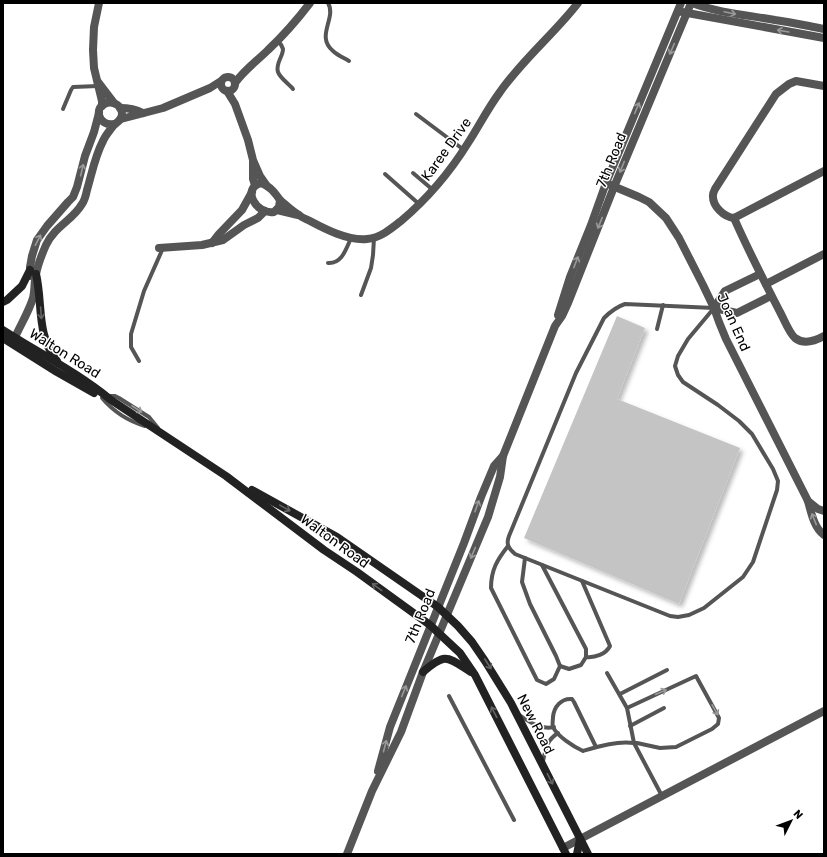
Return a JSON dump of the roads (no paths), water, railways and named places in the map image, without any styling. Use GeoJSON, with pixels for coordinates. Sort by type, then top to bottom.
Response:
{"type":"FeatureCollection","features":[{"type":"Feature","properties":{"kind":"main road"},"geometry":{"type":"LineString","coordinates":[[3,302],[22,286],[33,272]]}},
{"type":"Feature","properties":{"kind":"main road"},"geometry":{"type":"LineString","coordinates":[[33,272],[39,291],[40,316],[44,336],[52,354],[60,365]]}},
{"type":"Feature","properties":{"kind":"main road","name":"Walton Road"},"geometry":{"type":"LineString","coordinates":[[3,330],[10,339],[57,372],[106,398],[226,476],[324,550],[357,572],[439,633]]}},
{"type":"Feature","properties":{"kind":"main road","name":"Walton Road"},"geometry":{"type":"LineString","coordinates":[[10,339],[60,365],[99,391],[106,398]]}},
{"type":"Feature","properties":{"kind":"main road","name":"Walton Road"},"geometry":{"type":"LineString","coordinates":[[226,476],[337,537],[438,607],[447,615]]}},
{"type":"Feature","properties":{"kind":"main road","name":"New Road"},"geometry":{"type":"LineString","coordinates":[[447,615],[472,642],[499,682],[588,854]]}},
{"type":"Feature","properties":{"kind":"main road"},"geometry":{"type":"LineString","coordinates":[[439,633],[460,653],[475,675],[564,851]]}},
{"type":"Feature","properties":{"kind":"main road"},"geometry":{"type":"LineString","coordinates":[[423,672],[439,660],[449,659],[475,675]]}},
{"type":"Feature","properties":{"kind":"main road"},"geometry":{"type":"LineString","coordinates":[[578,854],[580,839]]}},
{"type":"Feature","properties":{"kind":"street"},"geometry":{"type":"LineString","coordinates":[[10,339],[29,310],[35,290],[32,256],[37,240],[75,192],[100,110],[102,101],[94,68],[93,50],[94,27],[99,3]]}},
{"type":"Feature","properties":{"kind":"street"},"geometry":{"type":"LineString","coordinates":[[144,113],[136,109],[107,103],[100,110],[99,117],[104,123],[111,125],[163,108],[210,88],[224,84],[258,60],[300,17],[310,3]]}},
{"type":"Feature","properties":{"kind":"street","name":"Karee Drive"},"geometry":{"type":"LineString","coordinates":[[277,210],[299,216],[343,236],[357,240],[380,236],[407,216],[449,172],[492,103],[514,73],[578,3]]}},
{"type":"Feature","properties":{"kind":"street"},"geometry":{"type":"LineString","coordinates":[[692,3],[735,14],[824,30]]}},
{"type":"Feature","properties":{"kind":"street","name":"7th Road"},"geometry":{"type":"LineString","coordinates":[[555,326],[568,303],[614,187],[692,3]]}},
{"type":"Feature","properties":{"kind":"street"},"geometry":{"type":"LineString","coordinates":[[679,7],[687,13],[824,38]]}},
{"type":"Feature","properties":{"kind":"street","name":"7th Road"},"geometry":{"type":"LineString","coordinates":[[347,854],[372,791],[401,732],[423,672],[488,516],[500,477],[503,456],[555,326],[562,300],[606,183],[679,7]]}},
{"type":"Feature","properties":{"kind":"street"},"geometry":{"type":"LineString","coordinates":[[224,84],[230,90],[247,68]]}},
{"type":"Feature","properties":{"kind":"street"},"geometry":{"type":"LineString","coordinates":[[224,84],[232,77],[235,85],[235,104]]}},
{"type":"Feature","properties":{"kind":"street"},"geometry":{"type":"LineString","coordinates":[[824,86],[796,81],[788,84],[776,94],[715,189],[713,196],[715,205],[727,216],[734,218],[824,171]]}},
{"type":"Feature","properties":{"kind":"street"},"geometry":{"type":"LineString","coordinates":[[33,272],[41,259],[47,243],[57,229],[76,213],[83,204],[96,156],[104,140],[122,113],[117,105],[98,84]]}},
{"type":"Feature","properties":{"kind":"street"},"geometry":{"type":"LineString","coordinates":[[224,84],[235,104],[248,140],[253,160],[260,176],[267,186]]}},
{"type":"Feature","properties":{"kind":"street"},"geometry":{"type":"LineString","coordinates":[[212,243],[242,210],[253,189],[261,183],[271,189],[280,200],[279,207],[271,213],[257,206],[254,202],[252,198],[253,189],[253,160]]}},
{"type":"Feature","properties":{"kind":"street","name":"Joan End"},"geometry":{"type":"LineString","coordinates":[[606,183],[649,202],[666,218],[679,238],[714,308],[726,339],[808,501],[812,517],[818,529],[824,535]]}},
{"type":"Feature","properties":{"kind":"street"},"geometry":{"type":"LineString","coordinates":[[75,192],[85,196]]}},
{"type":"Feature","properties":{"kind":"street","name":"Karee Drive"},"geometry":{"type":"LineString","coordinates":[[280,200],[299,216]]}},
{"type":"Feature","properties":{"kind":"street"},"geometry":{"type":"LineString","coordinates":[[161,248],[212,243],[223,240],[258,218],[265,211]]}},
{"type":"Feature","properties":{"kind":"street"},"geometry":{"type":"LineString","coordinates":[[236,217],[244,226]]}},
{"type":"Feature","properties":{"kind":"street"},"geometry":{"type":"LineString","coordinates":[[734,218],[771,296],[795,338],[809,342],[824,336]]}},
{"type":"Feature","properties":{"kind":"street"},"geometry":{"type":"LineString","coordinates":[[766,284],[824,254]]}},
{"type":"Feature","properties":{"kind":"street"},"geometry":{"type":"LineString","coordinates":[[32,256],[41,259]]}},
{"type":"Feature","properties":{"kind":"street"},"geometry":{"type":"LineString","coordinates":[[760,274],[725,291],[714,308],[737,313],[771,296]]}},
{"type":"Feature","properties":{"kind":"street","name":"7th Road"},"geometry":{"type":"LineString","coordinates":[[372,791],[390,727],[489,477],[494,466],[503,456]]}},
{"type":"Feature","properties":{"kind":"street"},"geometry":{"type":"LineString","coordinates":[[808,501],[818,510],[824,511]]}},
{"type":"Feature","properties":{"kind":"street"},"geometry":{"type":"LineString","coordinates":[[564,851],[580,839],[824,711]]}},
{"type":"Feature","properties":{"kind":"lane"},"geometry":{"type":"LineString","coordinates":[[328,3],[331,9],[325,38],[332,51],[349,61]]}},
{"type":"Feature","properties":{"kind":"lane"},"geometry":{"type":"LineString","coordinates":[[278,41],[283,48],[283,51],[277,70],[293,89]]}},
{"type":"Feature","properties":{"kind":"lane"},"geometry":{"type":"LineString","coordinates":[[63,110],[71,90],[74,87],[98,84]]}},
{"type":"Feature","properties":{"kind":"lane"},"geometry":{"type":"LineString","coordinates":[[416,114],[464,150]]}},
{"type":"Feature","properties":{"kind":"lane"},"geometry":{"type":"LineString","coordinates":[[413,173],[433,190]]}},
{"type":"Feature","properties":{"kind":"lane"},"geometry":{"type":"LineString","coordinates":[[385,174],[419,204]]}},
{"type":"Feature","properties":{"kind":"lane"},"geometry":{"type":"LineString","coordinates":[[328,263],[334,263],[340,259],[351,238]]}},
{"type":"Feature","properties":{"kind":"lane"},"geometry":{"type":"LineString","coordinates":[[361,295],[371,268],[374,238]]}},
{"type":"Feature","properties":{"kind":"lane"},"geometry":{"type":"LineString","coordinates":[[139,361],[131,347],[131,334],[144,291],[161,248]]}},
{"type":"Feature","properties":{"kind":"lane"},"geometry":{"type":"LineString","coordinates":[[625,304],[714,308],[688,339],[678,356],[675,366],[678,375],[683,382],[739,421],[752,434],[773,469],[778,481],[777,490],[753,562],[743,577],[704,608],[689,615],[678,617],[670,616],[582,581],[515,554],[510,550],[507,541],[509,536],[576,373],[604,318],[617,306],[625,304]]}},
{"type":"Feature","properties":{"kind":"lane"},"geometry":{"type":"LineString","coordinates":[[657,330],[663,305]]}},
{"type":"Feature","properties":{"kind":"lane"},"geometry":{"type":"LineString","coordinates":[[106,398],[110,395],[119,398],[149,417],[162,433]]}},
{"type":"Feature","properties":{"kind":"lane"},"geometry":{"type":"LineString","coordinates":[[508,546],[496,562],[491,580],[491,588],[537,680],[546,684],[554,679],[560,666],[530,604],[522,582],[525,558]]}},
{"type":"Feature","properties":{"kind":"lane"},"geometry":{"type":"LineString","coordinates":[[542,565],[586,649],[586,657],[581,666],[568,669],[560,666]]}},
{"type":"Feature","properties":{"kind":"lane"},"geometry":{"type":"LineString","coordinates":[[582,581],[610,646],[607,651],[601,654],[592,658],[586,657]]}},
{"type":"Feature","properties":{"kind":"lane"},"geometry":{"type":"LineString","coordinates":[[620,694],[667,670]]}},
{"type":"Feature","properties":{"kind":"lane"},"geometry":{"type":"LineString","coordinates":[[607,673],[627,708],[634,743],[662,796]]}},
{"type":"Feature","properties":{"kind":"lane"},"geometry":{"type":"LineString","coordinates":[[596,747],[572,699],[560,702],[554,713],[554,727],[558,733],[571,745],[583,751],[622,742],[637,743],[660,748],[676,747],[712,729],[718,724],[719,718],[696,676],[627,708]]}},
{"type":"Feature","properties":{"kind":"lane"},"geometry":{"type":"LineString","coordinates":[[449,696],[514,820]]}},
{"type":"Feature","properties":{"kind":"lane"},"geometry":{"type":"LineString","coordinates":[[630,726],[664,708]]}},
{"type":"Feature","properties":{"kind":"lane"},"geometry":{"type":"LineString","coordinates":[[515,711],[525,719],[542,728],[554,727]]}},
{"type":"Feature","properties":{"kind":"lane"},"geometry":{"type":"LineString","coordinates":[[542,764],[547,743],[558,733]]}}]}
